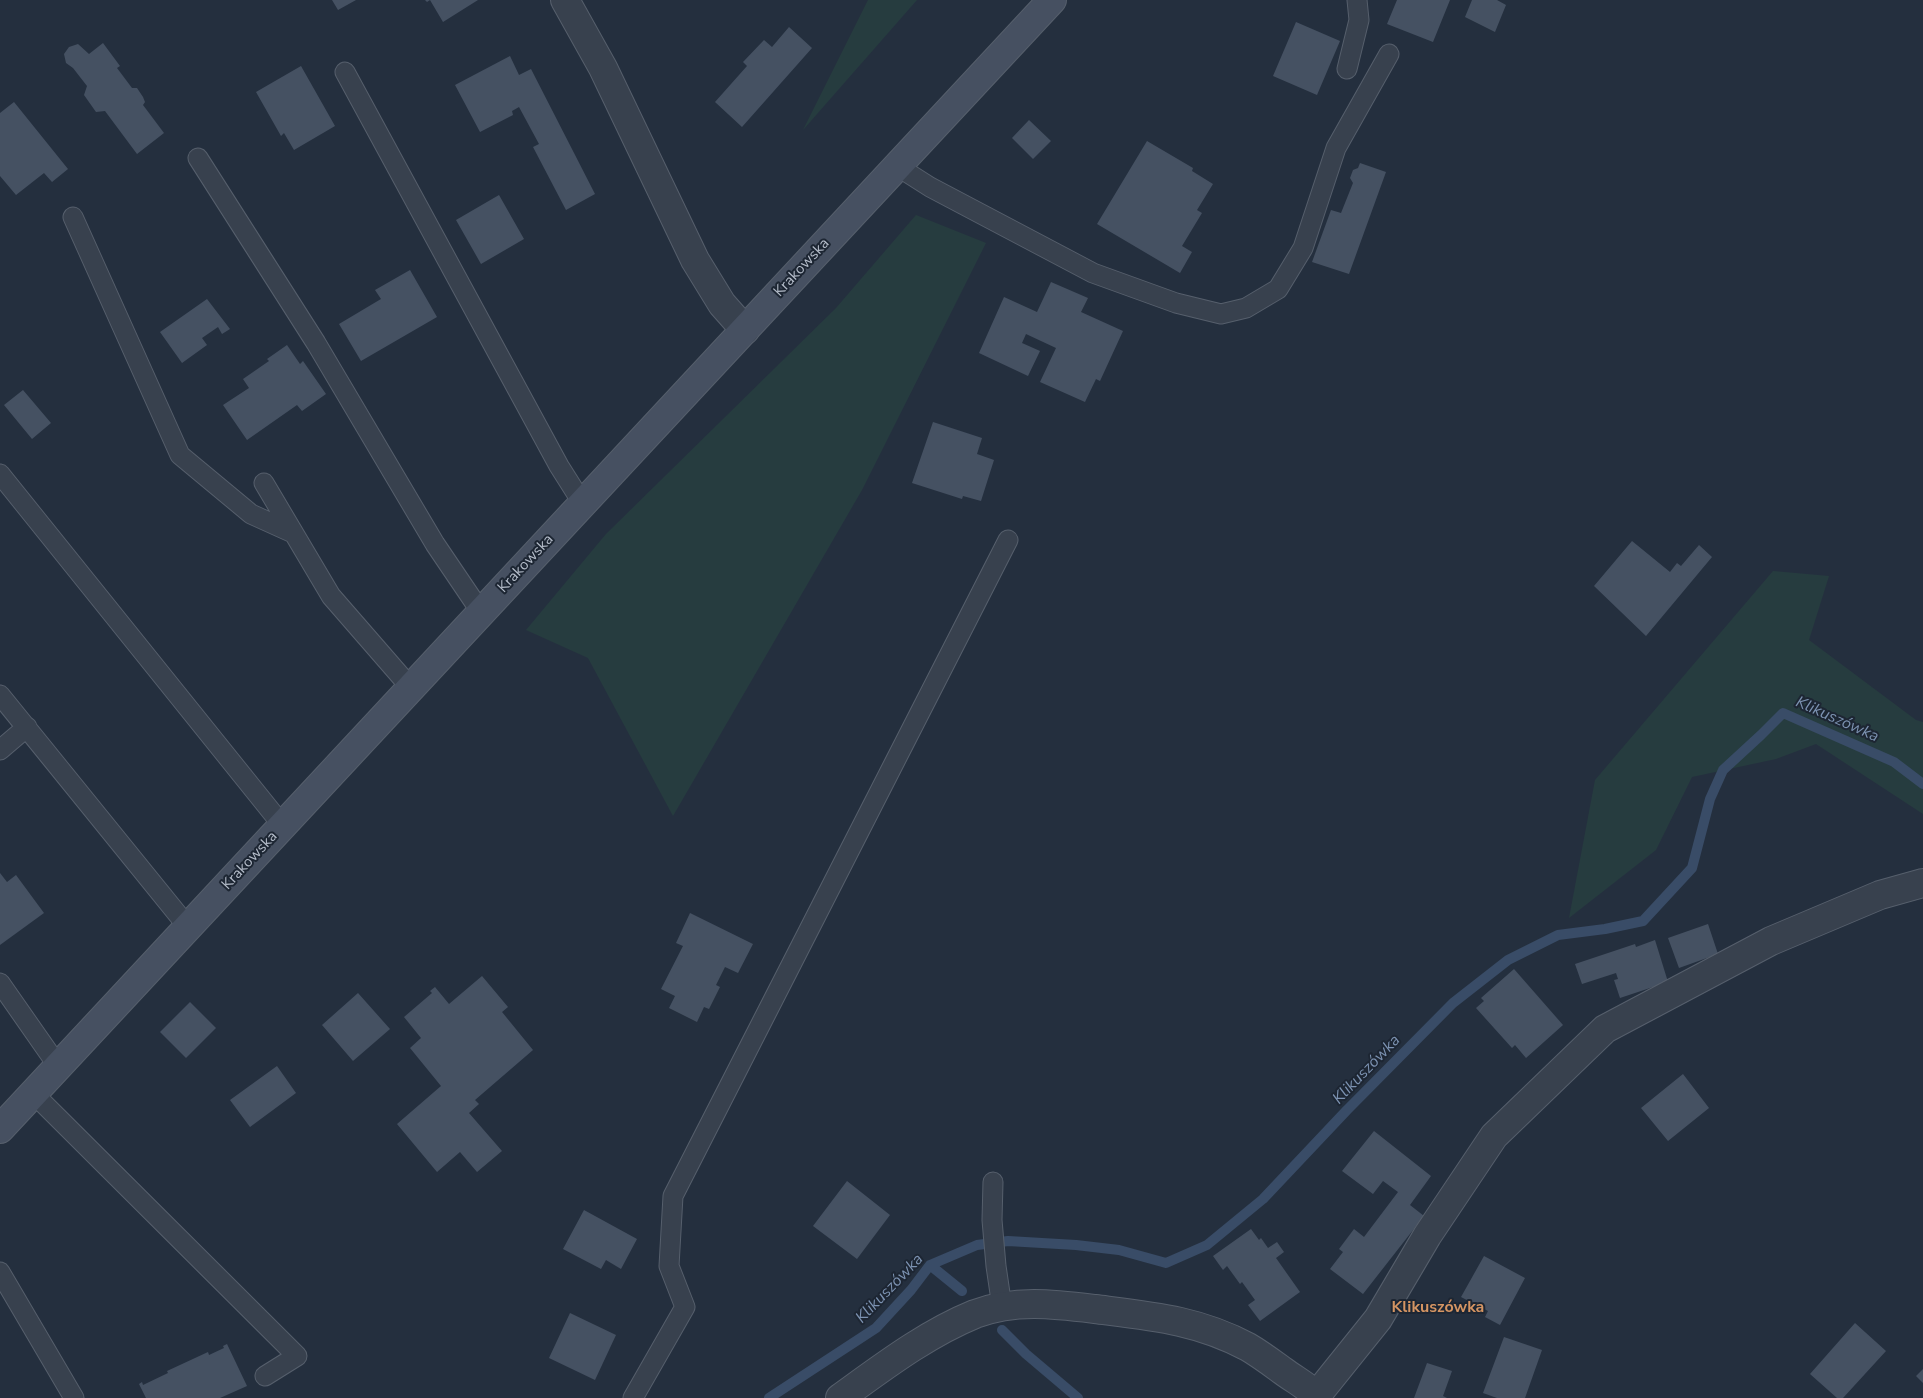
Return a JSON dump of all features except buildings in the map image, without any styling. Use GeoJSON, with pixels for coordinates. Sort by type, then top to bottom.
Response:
{"type":"FeatureCollection","features":[{"type":"Feature","properties":{"kind":"main road","name":"Krakowska"},"geometry":{"type":"LineString","coordinates":[[0,1129],[1052,0]]}},
{"type":"Feature","properties":{"kind":"street"},"geometry":{"type":"LineString","coordinates":[[565,0],[603,68],[695,260],[722,304],[744,330]]}},
{"type":"Feature","properties":{"kind":"street"},"geometry":{"type":"LineString","coordinates":[[840,1398],[906,1351],[937,1333],[976,1314],[1025,1303],[1178,1320],[1214,1331],[1250,1348],[1318,1396],[1378,1319],[1427,1236],[1494,1136],[1605,1029],[1771,941],[1880,895],[1923,883]]}},
{"type":"Feature","properties":{"kind":"lane"},"geometry":{"type":"LineString","coordinates":[[1347,70],[1359,20],[1357,0]]}},
{"type":"Feature","properties":{"kind":"lane"},"geometry":{"type":"LineString","coordinates":[[897,166],[930,187],[1093,273],[1176,302],[1221,314],[1246,308],[1278,289],[1303,248],[1336,148],[1389,54]]}},
{"type":"Feature","properties":{"kind":"lane"},"geometry":{"type":"LineString","coordinates":[[345,72],[558,466],[583,504]]}},
{"type":"Feature","properties":{"kind":"lane"},"geometry":{"type":"LineString","coordinates":[[198,158],[316,343],[435,544],[481,612]]}},
{"type":"Feature","properties":{"kind":"lane"},"geometry":{"type":"LineString","coordinates":[[74,217],[180,455],[251,514],[293,533]]}},
{"type":"Feature","properties":{"kind":"lane"},"geometry":{"type":"LineString","coordinates":[[0,474],[283,826]]}},
{"type":"Feature","properties":{"kind":"lane"},"geometry":{"type":"LineString","coordinates":[[264,483],[330,596],[411,688]]}},
{"type":"Feature","properties":{"kind":"lane"},"geometry":{"type":"LineString","coordinates":[[634,1398],[685,1307],[669,1266],[673,1196],[1008,540]]}},
{"type":"Feature","properties":{"kind":"lane"},"geometry":{"type":"LineString","coordinates":[[0,695],[188,927]]}},
{"type":"Feature","properties":{"kind":"lane"},"geometry":{"type":"LineString","coordinates":[[0,750],[26,727]]}},
{"type":"Feature","properties":{"kind":"lane"},"geometry":{"type":"LineString","coordinates":[[0,983],[58,1066]]}},
{"type":"Feature","properties":{"kind":"lane"},"geometry":{"type":"LineString","coordinates":[[34,1093],[297,1356],[265,1376]]}},
{"type":"Feature","properties":{"kind":"lane"},"geometry":{"type":"LineString","coordinates":[[993,1182],[992,1220],[1002,1307]]}},
{"type":"Feature","properties":{"kind":"lane"},"geometry":{"type":"LineString","coordinates":[[0,1272],[74,1398]]}},
{"type":"Feature","properties":{"kind":"green space"},"geometry":{"type":"Polygon","coordinates":[[[868,0],[917,0],[803,130],[868,0]]]}},
{"type":"Feature","properties":{"kind":"green space"},"geometry":{"type":"Polygon","coordinates":[[[916,215],[986,243],[862,490],[673,816],[588,658],[526,630],[606,534],[836,308],[916,215]]]}},
{"type":"Feature","properties":{"kind":"green space"},"geometry":{"type":"Polygon","coordinates":[[[1773,571],[1829,576],[1809,640],[1916,720],[1923,722],[1923,814],[1816,744],[1776,759],[1692,777],[1656,850],[1569,918],[1595,780],[1773,571]]]}},
{"type":"Feature","properties":{"kind":"waterway","name":"Klikuszówka"},"geometry":{"type":"LineString","coordinates":[[769,1398],[876,1328],[911,1290],[930,1265],[977,1245],[1008,1241],[1076,1245],[1119,1250],[1166,1263],[1207,1245],[1263,1199],[1347,1110],[1453,1003],[1508,960],[1558,935],[1605,929],[1643,921],[1692,868],[1710,799],[1723,770],[1783,713],[1894,762],[1923,784]]}},
{"type":"Feature","properties":{"kind":"waterway"},"geometry":{"type":"LineString","coordinates":[[930,1265],[962,1291]]}},
{"type":"Feature","properties":{"kind":"waterway"},"geometry":{"type":"LineString","coordinates":[[1002,1330],[1026,1354],[1078,1398]]}},
{"type":"Feature","properties":{"kind":"district","name":"Klikuszówka"},"geometry":{"type":"Point","coordinates":[1438,1308]}}]}
